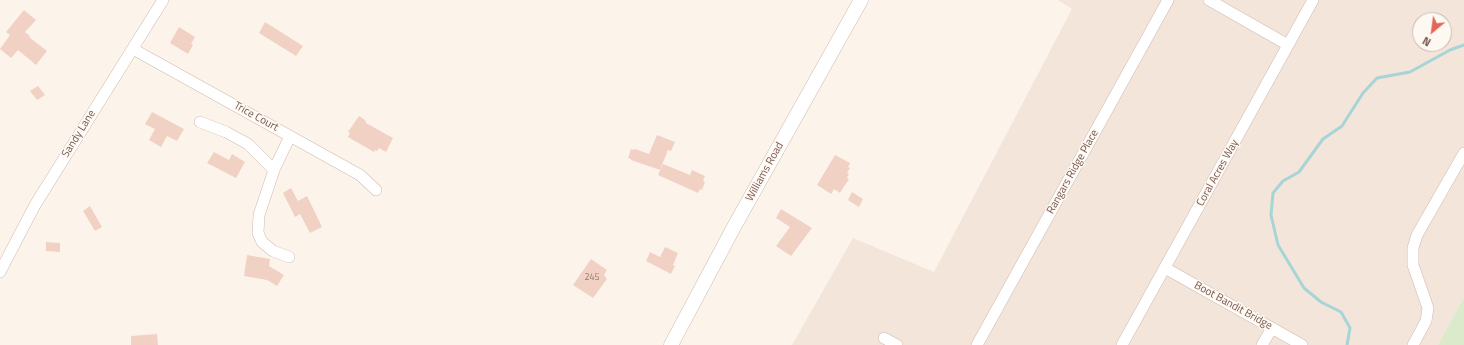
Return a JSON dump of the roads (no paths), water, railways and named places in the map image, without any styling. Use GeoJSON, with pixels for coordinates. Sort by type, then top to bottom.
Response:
{"type":"FeatureCollection","features":[{"type":"Feature","properties":{"kind":"street","name":"Sandy Lane"},"geometry":{"type":"LineString","coordinates":[[0,272],[35,205],[163,0]]}},
{"type":"Feature","properties":{"kind":"street","name":"Williams Road"},"geometry":{"type":"LineString","coordinates":[[671,345],[735,224],[861,0]]}},
{"type":"Feature","properties":{"kind":"street","name":"Rangars Ridge Place"},"geometry":{"type":"LineString","coordinates":[[977,345],[1168,0]]}},
{"type":"Feature","properties":{"kind":"street"},"geometry":{"type":"LineString","coordinates":[[1208,0],[1288,45]]}},
{"type":"Feature","properties":{"kind":"street","name":"Coral Acres Way"},"geometry":{"type":"LineString","coordinates":[[1122,345],[1313,0]]}},
{"type":"Feature","properties":{"kind":"street","name":"Trice Court"},"geometry":{"type":"LineString","coordinates":[[132,49],[360,175],[376,190]]}},
{"type":"Feature","properties":{"kind":"street"},"geometry":{"type":"LineString","coordinates":[[200,122],[226,132],[248,144],[274,170]]}},
{"type":"Feature","properties":{"kind":"street"},"geometry":{"type":"LineString","coordinates":[[289,257],[273,251],[262,242],[258,233],[258,215],[274,170],[290,136]]}},
{"type":"Feature","properties":{"kind":"street"},"geometry":{"type":"LineString","coordinates":[[1413,345],[1426,321],[1428,308],[1413,265],[1413,248],[1417,235],[1464,153]]}},
{"type":"Feature","properties":{"kind":"street","name":"Boot Bandit Bridge"},"geometry":{"type":"LineString","coordinates":[[1165,268],[1302,345]]}},
{"type":"Feature","properties":{"kind":"street"},"geometry":{"type":"LineString","coordinates":[[1262,345],[1272,328]]}},
{"type":"Feature","properties":{"kind":"street"},"geometry":{"type":"LineString","coordinates":[[884,338],[897,345]]}},
{"type":"Feature","properties":{"kind":"waterway"},"geometry":{"type":"LineString","coordinates":[[1347,345],[1350,328],[1341,312],[1321,302],[1304,288],[1278,245],[1271,215],[1273,193],[1283,181],[1299,172],[1323,139],[1342,126],[1363,93],[1377,78],[1410,72],[1450,50],[1464,45]]}}]}
